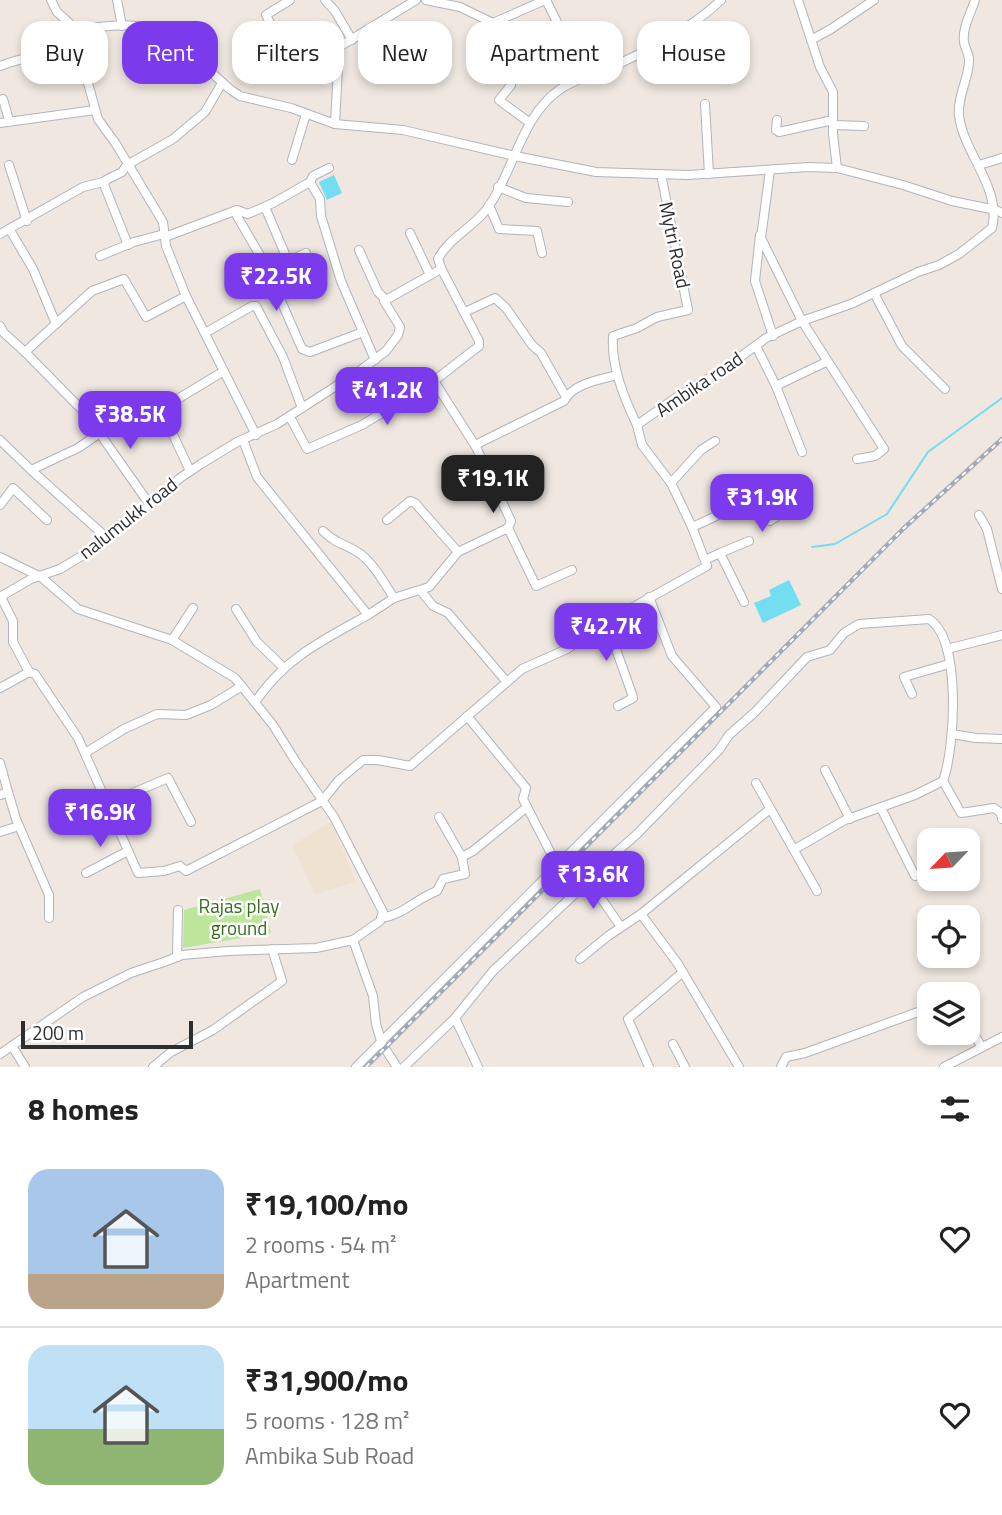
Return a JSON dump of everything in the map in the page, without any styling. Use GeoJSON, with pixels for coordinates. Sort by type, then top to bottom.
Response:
{"type":"FeatureCollection","features":[{"type":"Feature","properties":{"kind":"street"},"geometry":{"type":"LineString","coordinates":[[51,0],[67,21]]}},
{"type":"Feature","properties":{"kind":"street"},"geometry":{"type":"LineString","coordinates":[[108,27],[122,26],[117,0]]}},
{"type":"Feature","properties":{"kind":"street"},"geometry":{"type":"LineString","coordinates":[[269,21],[266,15],[290,0]]}},
{"type":"Feature","properties":{"kind":"street"},"geometry":{"type":"LineString","coordinates":[[325,0],[335,11],[352,40]]}},
{"type":"Feature","properties":{"kind":"street"},"geometry":{"type":"LineString","coordinates":[[344,45],[416,0]]}},
{"type":"Feature","properties":{"kind":"street"},"geometry":{"type":"LineString","coordinates":[[431,1],[460,7],[493,23],[546,0],[556,21]]}},
{"type":"Feature","properties":{"kind":"street"},"geometry":{"type":"LineString","coordinates":[[623,61],[707,14],[721,0]]}},
{"type":"Feature","properties":{"kind":"street"},"geometry":{"type":"LineString","coordinates":[[798,0],[820,67],[833,93],[837,168]]}},
{"type":"Feature","properties":{"kind":"street"},"geometry":{"type":"LineString","coordinates":[[811,40],[874,0]]}},
{"type":"Feature","properties":{"kind":"street"},"geometry":{"type":"LineString","coordinates":[[975,0],[964,31],[963,40],[969,62],[958,114],[999,211]]}},
{"type":"Feature","properties":{"kind":"street"},"geometry":{"type":"LineString","coordinates":[[0,66],[21,58]]}},
{"type":"Feature","properties":{"kind":"street"},"geometry":{"type":"LineString","coordinates":[[218,79],[240,96],[335,124],[403,130],[596,172],[709,174],[809,167],[837,168],[952,201],[999,211]]}},
{"type":"Feature","properties":{"kind":"street"},"geometry":{"type":"LineString","coordinates":[[104,184],[106,180],[122,172],[127,165],[173,139],[205,112],[222,83]]}},
{"type":"Feature","properties":{"kind":"street"},"geometry":{"type":"LineString","coordinates":[[88,84],[98,119],[163,222],[166,246],[186,296],[256,435]]}},
{"type":"Feature","properties":{"kind":"street"},"geometry":{"type":"LineString","coordinates":[[335,124],[338,84]]}},
{"type":"Feature","properties":{"kind":"street"},"geometry":{"type":"LineString","coordinates":[[511,84],[499,100],[530,123]]}},
{"type":"Feature","properties":{"kind":"street"},"geometry":{"type":"LineString","coordinates":[[290,416],[307,449],[362,425],[435,380],[479,346],[479,341],[438,259],[443,248],[461,235],[489,205],[530,123],[548,100],[569,84]]}},
{"type":"Feature","properties":{"kind":"street"},"geometry":{"type":"LineString","coordinates":[[0,100],[3,99],[4,122],[95,110]]}},
{"type":"Feature","properties":{"kind":"street"},"geometry":{"type":"LineString","coordinates":[[705,104],[709,174]]}},
{"type":"Feature","properties":{"kind":"street"},"geometry":{"type":"LineString","coordinates":[[292,160],[306,114]]}},
{"type":"Feature","properties":{"kind":"street"},"geometry":{"type":"LineString","coordinates":[[777,120],[776,130],[779,132],[833,122],[864,126]]}},
{"type":"Feature","properties":{"kind":"street"},"geometry":{"type":"LineString","coordinates":[[979,165],[1002,158]]}},
{"type":"Feature","properties":{"kind":"street"},"geometry":{"type":"LineString","coordinates":[[9,164],[27,221]]}},
{"type":"Feature","properties":{"kind":"street"},"geometry":{"type":"LineString","coordinates":[[100,256],[234,211],[248,214],[310,182],[313,176],[329,168]]}},
{"type":"Feature","properties":{"kind":"street"},"geometry":{"type":"LineString","coordinates":[[770,170],[761,238],[802,321],[884,449],[875,456],[857,459]]}},
{"type":"Feature","properties":{"kind":"street"},"geometry":{"type":"LineString","coordinates":[[770,170],[755,281],[773,336]]}},
{"type":"Feature","properties":{"kind":"street","name":"Mytri Road"},"geometry":{"type":"LineString","coordinates":[[637,425],[617,375],[612,354],[613,336],[637,328],[657,317],[688,310],[661,174]]}},
{"type":"Feature","properties":{"kind":"street"},"geometry":{"type":"LineString","coordinates":[[0,234],[83,187],[103,182],[104,184]]}},
{"type":"Feature","properties":{"kind":"street"},"geometry":{"type":"LineString","coordinates":[[310,182],[320,199],[321,216],[341,282],[374,360]]}},
{"type":"Feature","properties":{"kind":"street"},"geometry":{"type":"LineString","coordinates":[[104,184],[128,245]]}},
{"type":"Feature","properties":{"kind":"street"},"geometry":{"type":"LineString","coordinates":[[498,187],[526,198],[568,202]]}},
{"type":"Feature","properties":{"kind":"street"},"geometry":{"type":"LineString","coordinates":[[489,205],[499,229],[537,231],[542,253]]}},
{"type":"Feature","properties":{"kind":"street"},"geometry":{"type":"LineString","coordinates":[[265,207],[288,261],[306,253]]}},
{"type":"Feature","properties":{"kind":"street"},"geometry":{"type":"LineString","coordinates":[[234,211],[265,264],[302,349],[310,352],[363,332]]}},
{"type":"Feature","properties":{"kind":"street","name":"Ambika road"},"geometry":{"type":"LineString","coordinates":[[705,560],[671,483],[642,445],[637,425],[773,336],[802,321],[851,304],[959,254],[992,228],[999,211]]}},
{"type":"Feature","properties":{"kind":"street"},"geometry":{"type":"LineString","coordinates":[[10,230],[36,274],[56,324]]}},
{"type":"Feature","properties":{"kind":"street"},"geometry":{"type":"LineString","coordinates":[[410,233],[430,275]]}},
{"type":"Feature","properties":{"kind":"street"},"geometry":{"type":"LineString","coordinates":[[359,250],[378,292],[386,300],[441,269]]}},
{"type":"Feature","properties":{"kind":"street"},"geometry":{"type":"LineString","coordinates":[[25,352],[92,291],[124,279],[146,317],[186,296]]}},
{"type":"Feature","properties":{"kind":"street"},"geometry":{"type":"LineString","coordinates":[[874,293],[902,346],[945,389]]}},
{"type":"Feature","properties":{"kind":"street"},"geometry":{"type":"LineString","coordinates":[[465,312],[495,298],[541,353],[566,397]]}},
{"type":"Feature","properties":{"kind":"street","name":"nalumukk road"},"geometry":{"type":"LineString","coordinates":[[1,597],[31,579],[60,569],[85,554],[190,471],[223,449],[290,416],[386,351],[398,335],[400,327],[384,301],[386,300]]}},
{"type":"Feature","properties":{"kind":"street"},"geometry":{"type":"LineString","coordinates":[[205,334],[256,306],[283,357],[302,408]]}},
{"type":"Feature","properties":{"kind":"street"},"geometry":{"type":"LineString","coordinates":[[1,331],[86,414],[149,505]]}},
{"type":"Feature","properties":{"kind":"street"},"geometry":{"type":"LineString","coordinates":[[756,346],[776,386],[802,452]]}},
{"type":"Feature","properties":{"kind":"street"},"geometry":{"type":"LineString","coordinates":[[776,386],[826,362]]}},
{"type":"Feature","properties":{"kind":"street"},"geometry":{"type":"LineString","coordinates":[[190,471],[161,409],[224,371]]}},
{"type":"Feature","properties":{"kind":"street"},"geometry":{"type":"LineString","coordinates":[[475,445],[564,401],[568,394],[584,384],[617,375]]}},
{"type":"Feature","properties":{"kind":"street"},"geometry":{"type":"LineString","coordinates":[[256,702],[283,667],[304,652],[394,598],[429,587],[458,552],[508,528],[511,521],[475,445],[435,380]]}},
{"type":"Feature","properties":{"kind":"street"},"geometry":{"type":"LineString","coordinates":[[86,414],[110,397]]}},
{"type":"Feature","properties":{"kind":"street"},"geometry":{"type":"LineString","coordinates":[[31,470],[78,448],[100,433]]}},
{"type":"Feature","properties":{"kind":"street"},"geometry":{"type":"LineString","coordinates":[[0,440],[106,537]]}},
{"type":"Feature","properties":{"kind":"street"},"geometry":{"type":"LineString","coordinates":[[243,440],[257,477],[368,615]]}},
{"type":"Feature","properties":{"kind":"street"},"geometry":{"type":"LineString","coordinates":[[671,483],[701,450],[715,441]]}},
{"type":"Feature","properties":{"kind":"street"},"geometry":{"type":"LineString","coordinates":[[692,527],[739,502],[753,480]]}},
{"type":"Feature","properties":{"kind":"street"},"geometry":{"type":"LineString","coordinates":[[0,505],[13,488],[47,520]]}},
{"type":"Feature","properties":{"kind":"street"},"geometry":{"type":"LineString","coordinates":[[387,520],[410,501],[415,503],[458,552]]}},
{"type":"Feature","properties":{"kind":"street"},"geometry":{"type":"LineString","coordinates":[[739,502],[770,522],[782,513]]}},
{"type":"Feature","properties":{"kind":"street"},"geometry":{"type":"LineString","coordinates":[[979,515],[999,560],[1002,589]]}},
{"type":"Feature","properties":{"kind":"street"},"geometry":{"type":"LineString","coordinates":[[508,528],[536,586],[572,570]]}},
{"type":"Feature","properties":{"kind":"street"},"geometry":{"type":"LineString","coordinates":[[323,531],[333,541],[357,551],[379,574],[394,598]]}},
{"type":"Feature","properties":{"kind":"street"},"geometry":{"type":"LineString","coordinates":[[1,597],[13,621],[13,642],[29,672],[35,674],[52,697],[85,753],[138,873],[164,871],[180,866],[186,871],[322,801],[339,780],[363,760],[410,766],[522,669],[567,649],[601,625],[707,565],[705,560],[750,541]]}},
{"type":"Feature","properties":{"kind":"street"},"geometry":{"type":"LineString","coordinates":[[720,553],[744,602]]}},
{"type":"Feature","properties":{"kind":"street"},"geometry":{"type":"LineString","coordinates":[[0,556],[41,576],[78,609],[172,640],[235,678],[256,702],[334,817],[383,912],[380,921],[352,940],[316,948],[229,951],[177,957],[131,973],[82,997],[0,1054]]}},
{"type":"Feature","properties":{"kind":"street"},"geometry":{"type":"LineString","coordinates":[[421,591],[433,606],[448,613],[506,681]]}},
{"type":"Feature","properties":{"kind":"street"},"geometry":{"type":"LineString","coordinates":[[356,1067],[382,1044],[716,707],[672,656],[649,597]]}},
{"type":"Feature","properties":{"kind":"street"},"geometry":{"type":"LineString","coordinates":[[172,640],[193,608]]}},
{"type":"Feature","properties":{"kind":"street"},"geometry":{"type":"LineString","coordinates":[[236,609],[257,642],[283,667]]}},
{"type":"Feature","properties":{"kind":"street"},"geometry":{"type":"LineString","coordinates":[[404,1067],[455,1018],[493,971],[571,898],[587,878],[637,834],[807,657],[830,650],[844,633],[859,625],[929,619],[935,622],[947,649],[953,703],[948,766],[943,780],[827,829],[795,849]]}},
{"type":"Feature","properties":{"kind":"street"},"geometry":{"type":"LineString","coordinates":[[601,625],[617,652],[632,694],[630,700],[618,706]]}},
{"type":"Feature","properties":{"kind":"street"},"geometry":{"type":"LineString","coordinates":[[947,649],[1002,635]]}},
{"type":"Feature","properties":{"kind":"street"},"geometry":{"type":"LineString","coordinates":[[912,694],[904,677],[949,664]]}},
{"type":"Feature","properties":{"kind":"street"},"geometry":{"type":"LineString","coordinates":[[0,688],[29,672]]}},
{"type":"Feature","properties":{"kind":"street"},"geometry":{"type":"LineString","coordinates":[[85,753],[124,729],[157,714],[186,715],[220,700],[242,686]]}},
{"type":"Feature","properties":{"kind":"street"},"geometry":{"type":"LineString","coordinates":[[467,716],[526,788],[523,799],[558,867]]}},
{"type":"Feature","properties":{"kind":"street"},"geometry":{"type":"LineString","coordinates":[[952,734],[1002,739]]}},
{"type":"Feature","properties":{"kind":"street"},"geometry":{"type":"LineString","coordinates":[[0,763],[4,794],[49,895],[49,918]]}},
{"type":"Feature","properties":{"kind":"street"},"geometry":{"type":"LineString","coordinates":[[825,770],[850,819]]}},
{"type":"Feature","properties":{"kind":"street"},"geometry":{"type":"LineString","coordinates":[[107,804],[168,778],[191,822]]}},
{"type":"Feature","properties":{"kind":"street"},"geometry":{"type":"LineString","coordinates":[[943,780],[961,813],[994,808],[1002,815]]}},
{"type":"Feature","properties":{"kind":"street"},"geometry":{"type":"LineString","coordinates":[[756,783],[817,891]]}},
{"type":"Feature","properties":{"kind":"street"},"geometry":{"type":"LineString","coordinates":[[462,857],[527,807]]}},
{"type":"Feature","properties":{"kind":"street"},"geometry":{"type":"LineString","coordinates":[[881,808],[915,876]]}},
{"type":"Feature","properties":{"kind":"street"},"geometry":{"type":"LineString","coordinates":[[580,959],[641,914],[770,809]]}},
{"type":"Feature","properties":{"kind":"street"},"geometry":{"type":"LineString","coordinates":[[381,918],[397,915],[426,895],[437,891],[443,879],[465,874],[462,857],[439,817]]}},
{"type":"Feature","properties":{"kind":"street"},"geometry":{"type":"LineString","coordinates":[[0,832],[19,826]]}},
{"type":"Feature","properties":{"kind":"street"},"geometry":{"type":"LineString","coordinates":[[86,873],[128,851]]}},
{"type":"Feature","properties":{"kind":"street"},"geometry":{"type":"LineString","coordinates":[[587,878],[621,927]]}},
{"type":"Feature","properties":{"kind":"street"},"geometry":{"type":"LineString","coordinates":[[177,957],[178,909]]}},
{"type":"Feature","properties":{"kind":"street"},"geometry":{"type":"LineString","coordinates":[[641,914],[683,972],[739,1067]]}},
{"type":"Feature","properties":{"kind":"street"},"geometry":{"type":"LineString","coordinates":[[352,940],[373,996],[376,1024],[382,1044],[397,1067]]}},
{"type":"Feature","properties":{"kind":"street"},"geometry":{"type":"LineString","coordinates":[[153,1067],[171,1052],[213,1030],[254,1003],[282,981],[272,949]]}},
{"type":"Feature","properties":{"kind":"street"},"geometry":{"type":"LineString","coordinates":[[649,1067],[628,1019],[683,972]]}},
{"type":"Feature","properties":{"kind":"street"},"geometry":{"type":"LineString","coordinates":[[781,1067],[786,1057],[805,1053],[917,1012]]}},
{"type":"Feature","properties":{"kind":"street"},"geometry":{"type":"LineString","coordinates":[[455,1018],[478,1067]]}},
{"type":"Feature","properties":{"kind":"street"},"geometry":{"type":"LineString","coordinates":[[944,1067],[1002,1037]]}},
{"type":"Feature","properties":{"kind":"street"},"geometry":{"type":"LineString","coordinates":[[673,1044],[685,1067]]}},
{"type":"Feature","properties":{"kind":"street"},"geometry":{"type":"LineString","coordinates":[[12,1046],[26,1067]]}},
{"type":"Feature","properties":{"kind":"shaded area"},"geometry":{"type":"Polygon","coordinates":[[[331,822],[356,882],[315,894],[292,845],[331,822]]]}},
{"type":"Feature","properties":{"kind":"green space","name":"Rajas play ground"},"geometry":{"type":"Polygon","coordinates":[[[260,889],[271,933],[183,948],[184,910],[260,889]]]}},
{"type":"Feature","properties":{"kind":"water"},"geometry":{"type":"Polygon","coordinates":[[[334,175],[342,193],[327,200],[319,182],[334,175]]]}},
{"type":"Feature","properties":{"kind":"water"},"geometry":{"type":"Polygon","coordinates":[[[789,580],[801,605],[763,623],[754,603],[771,596],[769,590],[789,580]]]}},
{"type":"Feature","properties":{"kind":"waterway"},"geometry":{"type":"LineString","coordinates":[[812,547],[835,544],[887,514],[928,452],[1002,398]]}},
{"type":"Feature","properties":{"kind":"railway"},"geometry":{"type":"LineString","coordinates":[[366,1067],[904,528],[1002,439]]}}]}
